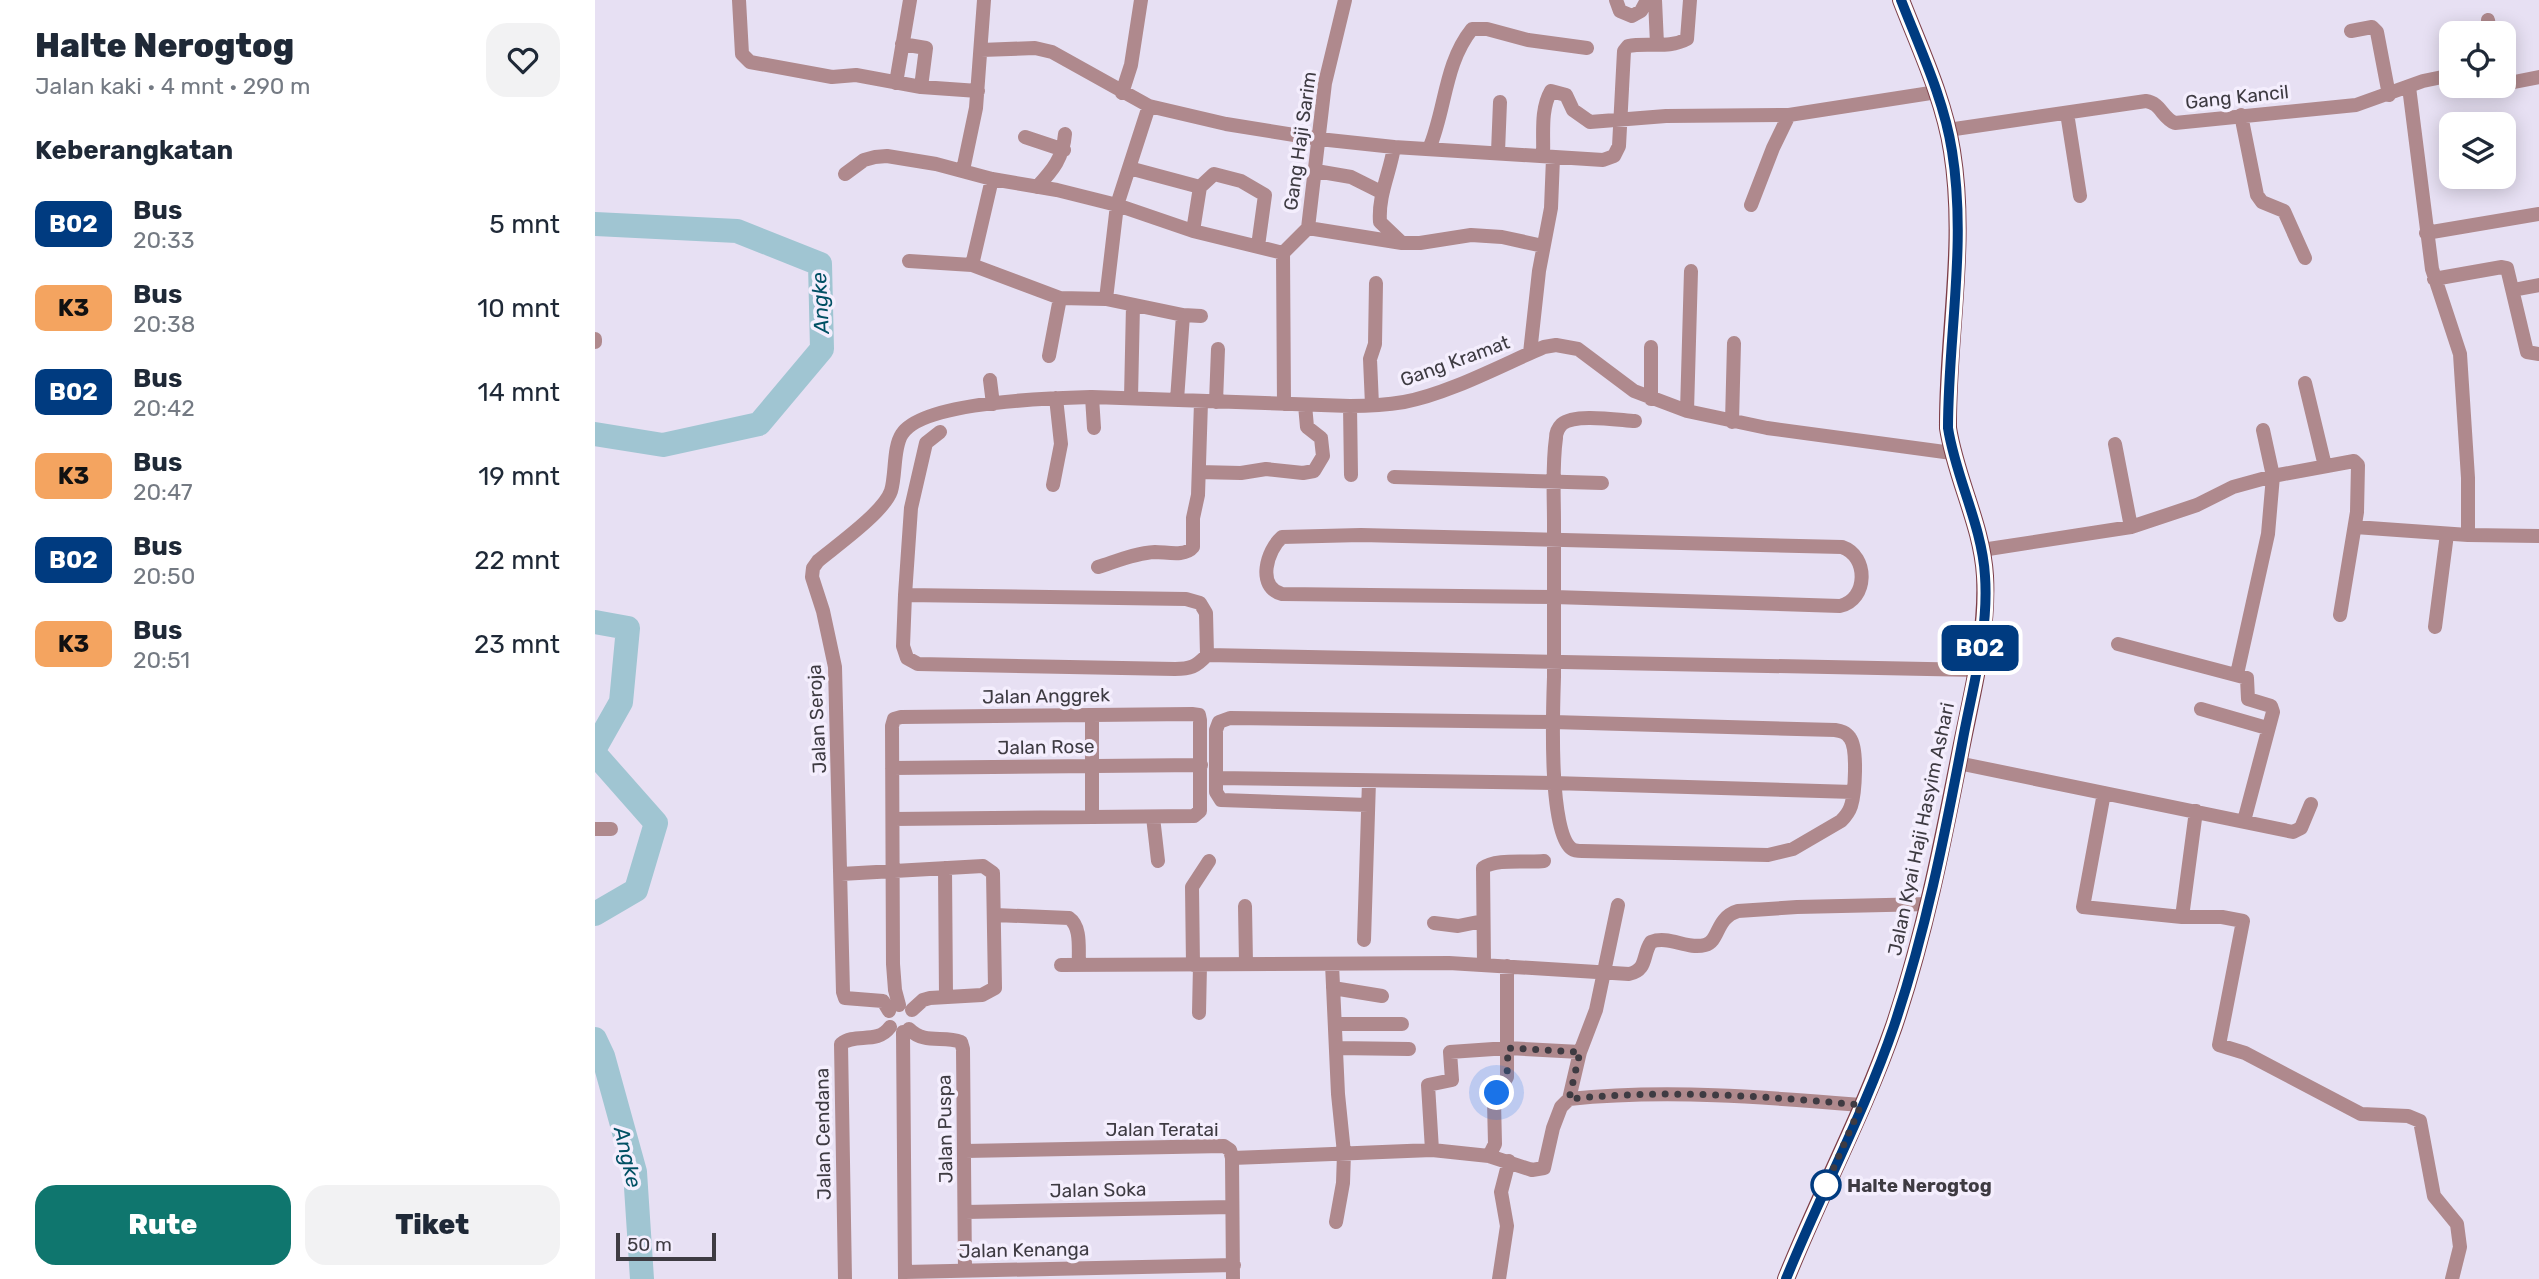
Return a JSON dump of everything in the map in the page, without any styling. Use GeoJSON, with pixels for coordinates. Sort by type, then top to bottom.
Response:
{"type":"FeatureCollection","features":[{"type":"Feature","properties":{"kind":"main road","name":"Jalan Kyai Haji Hasyim Ashari"},"geometry":{"type":"LineString","coordinates":[[1786,1279],[1893,1029],[1917,953],[1930,904],[1958,763],[1985,606],[1982,550],[1952,453],[1948,428],[1958,249],[1956,187],[1948,130],[1937,93],[1901,0]]}},
{"type":"Feature","properties":{"kind":"street"},"geometry":{"type":"LineString","coordinates":[[739,0],[742,54],[750,62],[832,77],[856,75],[921,88],[978,91]]}},
{"type":"Feature","properties":{"kind":"street"},"geometry":{"type":"LineString","coordinates":[[896,83],[910,0]]}},
{"type":"Feature","properties":{"kind":"street"},"geometry":{"type":"LineString","coordinates":[[963,170],[978,91],[983,0]]}},
{"type":"Feature","properties":{"kind":"street"},"geometry":{"type":"LineString","coordinates":[[1122,93],[1131,65],[1141,0]]}},
{"type":"Feature","properties":{"kind":"street","name":"Gang Haji Sarim"},"geometry":{"type":"LineString","coordinates":[[1283,253],[1308,228],[1325,83],[1345,0]]}},
{"type":"Feature","properties":{"kind":"street"},"geometry":{"type":"LineString","coordinates":[[1616,0],[1620,11],[1632,16],[1641,12],[1647,0]]}},
{"type":"Feature","properties":{"kind":"street"},"geometry":{"type":"LineString","coordinates":[[1655,0],[1657,44]]}},
{"type":"Feature","properties":{"kind":"street"},"geometry":{"type":"LineString","coordinates":[[981,51],[1035,48],[1052,52],[1149,106],[1226,124],[1319,139],[1394,147],[1603,160],[1614,156],[1619,146],[1624,51],[1628,46],[1643,43],[1675,46],[1687,40],[1690,0]]}},
{"type":"Feature","properties":{"kind":"street"},"geometry":{"type":"LineString","coordinates":[[2351,31],[2372,27],[2377,32],[2389,95]]}},
{"type":"Feature","properties":{"kind":"street"},"geometry":{"type":"LineString","coordinates":[[1429,149],[1440,115],[1448,72],[1472,29],[1487,29],[1528,40],[1587,48]]}},
{"type":"Feature","properties":{"kind":"street"},"geometry":{"type":"LineString","coordinates":[[902,44],[926,48],[921,88]]}},
{"type":"Feature","properties":{"kind":"street"},"geometry":{"type":"LineString","coordinates":[[2516,82],[2539,77]]}},
{"type":"Feature","properties":{"kind":"street","name":"Gang Kancil"},"geometry":{"type":"LineString","coordinates":[[1948,130],[2146,101],[2153,102],[2168,121],[2175,123],[2356,105],[2439,79]]}},
{"type":"Feature","properties":{"kind":"street"},"geometry":{"type":"LineString","coordinates":[[2409,87],[2434,279],[2460,354],[2468,478],[2468,535]]}},
{"type":"Feature","properties":{"kind":"street"},"geometry":{"type":"LineString","coordinates":[[1530,354],[1543,246],[1551,208],[1543,121],[1546,99],[1551,91],[1566,95],[1573,110],[1590,121],[1666,116],[1789,115],[1937,93]]}},
{"type":"Feature","properties":{"kind":"street"},"geometry":{"type":"LineString","coordinates":[[1498,152],[1500,102]]}},
{"type":"Feature","properties":{"kind":"street"},"geometry":{"type":"LineString","coordinates":[[1106,299],[1117,205],[1149,106]]}},
{"type":"Feature","properties":{"kind":"street"},"geometry":{"type":"LineString","coordinates":[[2067,113],[2080,196]]}},
{"type":"Feature","properties":{"kind":"street"},"geometry":{"type":"LineString","coordinates":[[1751,205],[1789,115]]}},
{"type":"Feature","properties":{"kind":"street"},"geometry":{"type":"LineString","coordinates":[[2241,116],[2257,195],[2262,202],[2284,211],[2305,258]]}},
{"type":"Feature","properties":{"kind":"street"},"geometry":{"type":"LineString","coordinates":[[1037,187],[1056,166],[1064,150],[1065,134]]}},
{"type":"Feature","properties":{"kind":"street"},"geometry":{"type":"LineString","coordinates":[[1025,137],[1064,150]]}},
{"type":"Feature","properties":{"kind":"street"},"geometry":{"type":"LineString","coordinates":[[1394,147],[1390,173],[1381,192],[1380,222],[1402,243]]}},
{"type":"Feature","properties":{"kind":"street"},"geometry":{"type":"LineString","coordinates":[[845,174],[865,160],[887,156],[963,170],[992,179],[1117,205],[1192,231],[1283,253],[1284,404]]}},
{"type":"Feature","properties":{"kind":"street"},"geometry":{"type":"LineString","coordinates":[[1129,168],[1200,187]]}},
{"type":"Feature","properties":{"kind":"street"},"geometry":{"type":"LineString","coordinates":[[1316,171],[1351,177],[1381,192]]}},
{"type":"Feature","properties":{"kind":"street"},"geometry":{"type":"LineString","coordinates":[[1192,231],[1200,187],[1214,174],[1225,175],[1263,192],[1266,198],[1258,246]]}},
{"type":"Feature","properties":{"kind":"street"},"geometry":{"type":"LineString","coordinates":[[972,265],[992,179]]}},
{"type":"Feature","properties":{"kind":"street"},"geometry":{"type":"LineString","coordinates":[[2426,233],[2539,214]]}},
{"type":"Feature","properties":{"kind":"street"},"geometry":{"type":"LineString","coordinates":[[1308,228],[1402,243],[1471,235],[1502,237],[1543,246]]}},
{"type":"Feature","properties":{"kind":"street"},"geometry":{"type":"LineString","coordinates":[[909,261],[972,265],[1060,298],[1106,299],[1183,315],[1201,316]]}},
{"type":"Feature","properties":{"kind":"street"},"geometry":{"type":"LineString","coordinates":[[2434,279],[2507,268],[2527,352],[2539,354]]}},
{"type":"Feature","properties":{"kind":"street"},"geometry":{"type":"LineString","coordinates":[[1687,411],[1691,271]]}},
{"type":"Feature","properties":{"kind":"street"},"geometry":{"type":"LineString","coordinates":[[1372,405],[1370,359],[1375,344],[1376,283]]}},
{"type":"Feature","properties":{"kind":"street"},"geometry":{"type":"LineString","coordinates":[[2513,289],[2539,285]]}},
{"type":"Feature","properties":{"kind":"street"},"geometry":{"type":"LineString","coordinates":[[1049,356],[1060,298]]}},
{"type":"Feature","properties":{"kind":"street"},"geometry":{"type":"LineString","coordinates":[[1131,398],[1133,305]]}},
{"type":"Feature","properties":{"kind":"street"},"geometry":{"type":"LineString","coordinates":[[1177,400],[1183,315]]}},
{"type":"Feature","properties":{"kind":"street"},"geometry":{"type":"LineString","coordinates":[[1732,422],[1734,343]]}},
{"type":"Feature","properties":{"kind":"street","name":"Gang Kramat"},"geometry":{"type":"LineString","coordinates":[[909,426],[930,416],[993,404],[1056,398],[1350,406],[1407,401],[1556,345],[1577,349],[1634,391],[1687,411],[1732,422],[1952,453]]}},
{"type":"Feature","properties":{"kind":"street"},"geometry":{"type":"LineString","coordinates":[[1651,347],[1651,399]]}},
{"type":"Feature","properties":{"kind":"street"},"geometry":{"type":"LineString","coordinates":[[1216,402],[1218,349]]}},
{"type":"Feature","properties":{"kind":"street"},"geometry":{"type":"LineString","coordinates":[[990,380],[993,404]]}},
{"type":"Feature","properties":{"kind":"street"},"geometry":{"type":"LineString","coordinates":[[2305,383],[2325,466]]}},
{"type":"Feature","properties":{"kind":"street"},"geometry":{"type":"LineString","coordinates":[[1093,397],[1094,428]]}},
{"type":"Feature","properties":{"kind":"street"},"geometry":{"type":"LineString","coordinates":[[1053,485],[1061,444],[1056,398]]}},
{"type":"Feature","properties":{"kind":"street"},"geometry":{"type":"LineString","coordinates":[[1098,567],[1153,552],[1190,552],[1193,547],[1193,518],[1198,495],[1201,402]]}},
{"type":"Feature","properties":{"kind":"street"},"geometry":{"type":"LineString","coordinates":[[1199,472],[1241,473],[1266,469],[1303,473],[1314,471],[1323,456],[1321,438],[1307,427],[1305,405]]}},
{"type":"Feature","properties":{"kind":"street"},"geometry":{"type":"LineString","coordinates":[[1350,406],[1351,475]]}},
{"type":"Feature","properties":{"kind":"street"},"geometry":{"type":"LineString","coordinates":[[1368,805],[1226,801],[1217,797],[1216,730],[1219,722],[1230,718],[1553,722],[1835,730],[1845,733],[1852,740],[1854,750],[1851,806],[1841,821],[1793,849],[1768,855],[1582,851],[1572,849],[1565,840],[1553,783],[1553,722],[1554,661],[1554,481],[1556,435],[1559,427],[1567,421],[1635,421]]}},
{"type":"Feature","properties":{"kind":"street","name":"Jalan Seroja"},"geometry":{"type":"LineString","coordinates":[[900,1009],[883,1001],[845,998],[834,657],[812,577],[813,568],[818,561],[886,501],[893,482],[899,440],[909,426]]}},
{"type":"Feature","properties":{"kind":"street"},"geometry":{"type":"LineString","coordinates":[[2237,674],[2268,534],[2273,476],[2263,430]]}},
{"type":"Feature","properties":{"kind":"street"},"geometry":{"type":"LineString","coordinates":[[905,595],[1187,599],[1201,603],[1206,613],[1207,655],[1190,669],[918,664],[907,657],[903,646],[905,595],[911,508],[926,443],[940,432]]}},
{"type":"Feature","properties":{"kind":"street"},"geometry":{"type":"LineString","coordinates":[[2115,444],[2130,527]]}},
{"type":"Feature","properties":{"kind":"street"},"geometry":{"type":"LineString","coordinates":[[1982,550],[2130,527],[2197,505],[2233,487],[2273,476],[2354,461],[2357,463],[2358,486],[2355,527],[2340,615]]}},
{"type":"Feature","properties":{"kind":"street"},"geometry":{"type":"LineString","coordinates":[[1394,477],[1602,483]]}},
{"type":"Feature","properties":{"kind":"street"},"geometry":{"type":"LineString","coordinates":[[2355,527],[2447,534],[2539,536]]}},
{"type":"Feature","properties":{"kind":"street"},"geometry":{"type":"LineString","coordinates":[[2435,627],[2447,534]]}},
{"type":"Feature","properties":{"kind":"street"},"geometry":{"type":"LineString","coordinates":[[1361,535],[1842,547],[1851,550],[1861,567],[1857,597],[1850,604],[1840,606],[1554,597],[1282,594],[1274,592],[1267,576],[1272,547],[1282,537],[1361,535]]}},
{"type":"Feature","properties":{"kind":"street"},"geometry":{"type":"LineString","coordinates":[[2117,644],[2247,678],[2248,699],[2271,706],[2273,712],[2244,821]]}},
{"type":"Feature","properties":{"kind":"street"},"geometry":{"type":"LineString","coordinates":[[1207,655],[1976,670]]}},
{"type":"Feature","properties":{"kind":"street"},"geometry":{"type":"LineString","coordinates":[[2201,709],[2267,728]]}},
{"type":"Feature","properties":{"kind":"street"},"geometry":{"type":"LineString","coordinates":[[1092,715],[1093,817]]}},
{"type":"Feature","properties":{"kind":"street","name":"Jalan Anggrek"},"geometry":{"type":"LineString","coordinates":[[893,768],[892,726],[894,719],[901,717],[1092,715],[1199,715],[1201,765]]}},
{"type":"Feature","properties":{"kind":"street"},"geometry":{"type":"LineString","coordinates":[[1958,763],[2293,831],[2301,828],[2311,804]]}},
{"type":"Feature","properties":{"kind":"street"},"geometry":{"type":"LineString","coordinates":[[893,819],[1194,816],[1200,811],[1201,765]]}},
{"type":"Feature","properties":{"kind":"street","name":"Jalan Rose"},"geometry":{"type":"LineString","coordinates":[[893,768],[1201,765]]}},
{"type":"Feature","properties":{"kind":"street"},"geometry":{"type":"LineString","coordinates":[[893,768],[895,990],[900,1009],[914,1020],[901,1029]]}},
{"type":"Feature","properties":{"kind":"street"},"geometry":{"type":"LineString","coordinates":[[1216,778],[1553,783],[1853,792]]}},
{"type":"Feature","properties":{"kind":"street"},"geometry":{"type":"LineString","coordinates":[[1364,940],[1369,781]]}},
{"type":"Feature","properties":{"kind":"street"},"geometry":{"type":"LineString","coordinates":[[2104,793],[2083,907],[2182,917],[2222,917],[2243,921],[2219,1045],[2270,1065],[2361,1114],[2408,1116],[2420,1121],[2434,1196],[2457,1224],[2461,1247],[2452,1279]]}},
{"type":"Feature","properties":{"kind":"street"},"geometry":{"type":"LineString","coordinates":[[2182,917],[2196,811]]}},
{"type":"Feature","properties":{"kind":"street"},"geometry":{"type":"LineString","coordinates":[[1153,817],[1158,861]]}},
{"type":"Feature","properties":{"kind":"street"},"geometry":{"type":"LineString","coordinates":[[595,829],[611,829]]}},
{"type":"Feature","properties":{"kind":"street"},"geometry":{"type":"LineString","coordinates":[[1199,1013],[1192,887],[1209,861]]}},
{"type":"Feature","properties":{"kind":"street"},"geometry":{"type":"LineString","coordinates":[[1483,965],[1483,867],[1501,862],[1544,862]]}},
{"type":"Feature","properties":{"kind":"street"},"geometry":{"type":"LineString","coordinates":[[841,874],[983,866],[991,871],[994,879],[995,988],[982,995],[923,1000],[900,1009],[888,1022],[901,1029]]}},
{"type":"Feature","properties":{"kind":"street"},"geometry":{"type":"LineString","coordinates":[[945,868],[946,997]]}},
{"type":"Feature","properties":{"kind":"street"},"geometry":{"type":"LineString","coordinates":[[1061,965],[1483,965],[1629,974],[1638,972],[1644,965],[1651,942],[1658,939],[1695,946],[1706,945],[1712,941],[1722,920],[1729,913],[1797,906],[1930,904]]}},
{"type":"Feature","properties":{"kind":"street"},"geometry":{"type":"LineString","coordinates":[[1232,1158],[1432,1150],[1489,1156],[1532,1170],[1543,1168],[1553,1128],[1561,1107],[1569,1099],[1580,1052],[1596,1010],[1618,905]]}},
{"type":"Feature","properties":{"kind":"street"},"geometry":{"type":"LineString","coordinates":[[1245,906],[1246,964]]}},
{"type":"Feature","properties":{"kind":"street"},"geometry":{"type":"LineString","coordinates":[[995,915],[1069,918],[1075,922],[1077,931],[1079,965]]}},
{"type":"Feature","properties":{"kind":"street"},"geometry":{"type":"LineString","coordinates":[[1434,923],[1458,926],[1483,921]]}},
{"type":"Feature","properties":{"kind":"street"},"geometry":{"type":"LineString","coordinates":[[1332,964],[1344,1153],[1343,1183],[1336,1222]]}},
{"type":"Feature","properties":{"kind":"street"},"geometry":{"type":"LineString","coordinates":[[1489,1156],[1495,1144],[1494,1101],[1507,1077],[1507,966]]}},
{"type":"Feature","properties":{"kind":"street"},"geometry":{"type":"LineString","coordinates":[[1333,988],[1382,996]]}},
{"type":"Feature","properties":{"kind":"street"},"geometry":{"type":"LineString","coordinates":[[1335,1024],[1402,1024]]}},
{"type":"Feature","properties":{"kind":"street"},"geometry":{"type":"LineString","coordinates":[[901,1029],[905,1275]]}},
{"type":"Feature","properties":{"kind":"street","name":"Jalan Puspa"},"geometry":{"type":"LineString","coordinates":[[901,1029],[924,1039],[961,1042],[965,1270]]}},
{"type":"Feature","properties":{"kind":"street","name":"Jalan Cendana"},"geometry":{"type":"LineString","coordinates":[[845,1279],[841,1044],[846,1040],[879,1037],[901,1029]]}},
{"type":"Feature","properties":{"kind":"street"},"geometry":{"type":"LineString","coordinates":[[1336,1048],[1409,1049]]}},
{"type":"Feature","properties":{"kind":"street"},"geometry":{"type":"LineString","coordinates":[[1432,1150],[1428,1085],[1453,1080],[1450,1052],[1508,1048],[1580,1052]]}},
{"type":"Feature","properties":{"kind":"street"},"geometry":{"type":"LineString","coordinates":[[1569,1099],[1633,1095],[1762,1097],[1861,1105]]}},
{"type":"Feature","properties":{"kind":"street","name":"Jalan Teratai"},"geometry":{"type":"LineString","coordinates":[[965,1151],[1224,1146],[1230,1150],[1232,1158],[1233,1272]]}},
{"type":"Feature","properties":{"kind":"street"},"geometry":{"type":"LineString","coordinates":[[1499,1279],[1507,1226],[1501,1205],[1501,1192],[1509,1161]]}},
{"type":"Feature","properties":{"kind":"street","name":"Jalan Soka"},"geometry":{"type":"LineString","coordinates":[[965,1212],[1233,1207]]}},
{"type":"Feature","properties":{"kind":"street"},"geometry":{"type":"LineString","coordinates":[[1144,1267],[1160,1279]]}},
{"type":"Feature","properties":{"kind":"street","name":"Jalan Kenanga"},"geometry":{"type":"LineString","coordinates":[[905,1275],[965,1270],[1103,1274],[1144,1267],[1233,1272]]}},
{"type":"Feature","properties":{"kind":"waterway","name":"Angke"},"geometry":{"type":"LineString","coordinates":[[595,224],[737,231],[820,264],[822,349],[759,424],[663,445],[595,434]]}},
{"type":"Feature","properties":{"kind":"waterway","name":"Angke"},"geometry":{"type":"LineString","coordinates":[[595,622],[628,628],[621,702],[595,748]]}},
{"type":"Feature","properties":{"kind":"waterway","name":"Angke"},"geometry":{"type":"LineString","coordinates":[[595,754],[656,823],[636,890],[595,914]]}},
{"type":"Feature","properties":{"kind":"waterway","name":"Angke"},"geometry":{"type":"LineString","coordinates":[[595,1039],[603,1056],[635,1172],[642,1279]]}},
{"type":"Feature","properties":{"kind":"bus line","name":"B02"},"geometry":{"type":"LineString","coordinates":[[1786,1279],[1893,1029],[1917,953],[1954,788],[1980,653],[1985,606],[1982,550],[1952,453],[1948,428],[1958,249],[1953,153],[1937,93],[1901,0]]}},
{"type":"Feature","properties":{"kind":"place","name":"Halte Nerogtog"},"geometry":{"type":"Point","coordinates":[1826,1185]}},
{"type":"Feature","properties":{"kind":"route"},"geometry":{"type":"LineString","coordinates":[[1497,1093],[1507,1077],[1508,1048],[1580,1052],[1569,1099],[1633,1095],[1762,1097],[1861,1105],[1822,1195],[1826,1185]]}}]}
